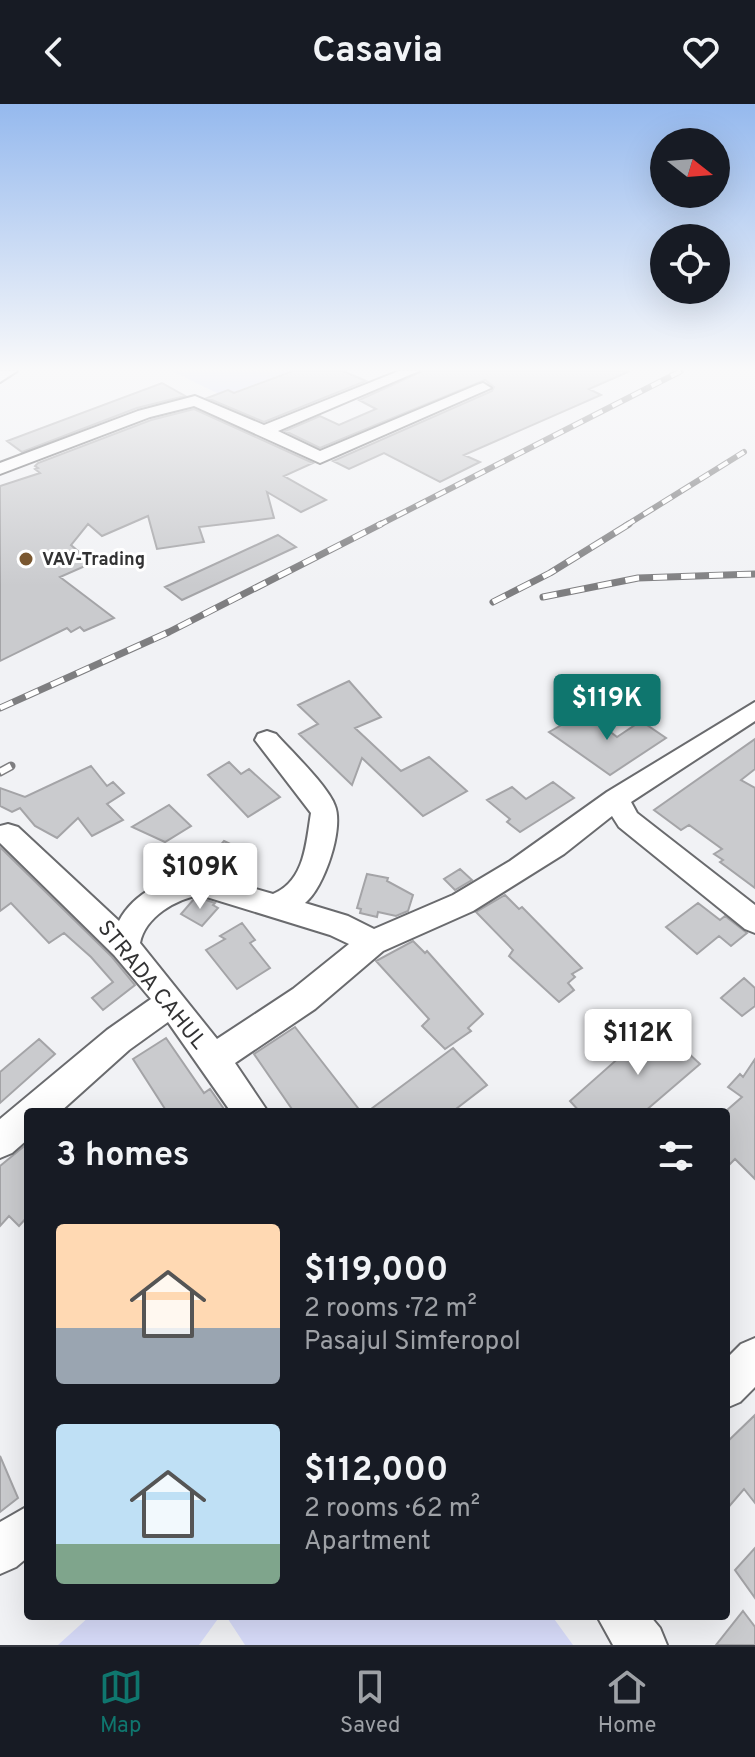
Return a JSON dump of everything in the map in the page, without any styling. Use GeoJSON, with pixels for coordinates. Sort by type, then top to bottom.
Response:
{"type":"FeatureCollection","features":[{"type":"Feature","properties":{"kind":"street"},"geometry":{"type":"LineString","coordinates":[[0,469],[68,443]]}},
{"type":"Feature","properties":{"kind":"street"},"geometry":{"type":"LineString","coordinates":[[289,443],[320,458],[355,443]]}},
{"type":"Feature","properties":{"kind":"street"},"geometry":{"type":"LineString","coordinates":[[214,1059],[341,972],[373,942],[463,903],[554,847],[616,799],[755,710]]}},
{"type":"Feature","properties":{"kind":"street"},"geometry":{"type":"LineString","coordinates":[[267,740],[322,805],[324,813],[309,881],[293,899],[275,905]]}},
{"type":"Feature","properties":{"kind":"street"},"geometry":{"type":"LineString","coordinates":[[616,799],[628,820],[755,921]]}},
{"type":"Feature","properties":{"kind":"street","name":"STRADA CAHUL"},"geometry":{"type":"LineString","coordinates":[[8,834],[125,946],[172,1002],[248,1108]]}},
{"type":"Feature","properties":{"kind":"street"},"geometry":{"type":"LineString","coordinates":[[125,946],[125,935],[163,894],[180,887],[213,886],[297,915],[338,925],[373,942]]}},
{"type":"Feature","properties":{"kind":"street"},"geometry":{"type":"LineString","coordinates":[[40,1108],[118,1040],[172,1002]]}},
{"type":"Feature","properties":{"kind":"street"},"geometry":{"type":"LineString","coordinates":[[0,1141],[24,1120]]}},
{"type":"Feature","properties":{"kind":"street"},"geometry":{"type":"LineString","coordinates":[[730,1384],[755,1358]]}},
{"type":"Feature","properties":{"kind":"street"},"geometry":{"type":"LineString","coordinates":[[0,1551],[24,1531]]}},
{"type":"Feature","properties":{"kind":"street"},"geometry":{"type":"LineString","coordinates":[[623,1620],[643,1645]]}},
{"type":"Feature","properties":{"kind":"shaded area"},"geometry":{"type":"Polygon","coordinates":[[[86,1620],[217,1620],[199,1645],[58,1645],[86,1620]]]}},
{"type":"Feature","properties":{"kind":"shaded area"},"geometry":{"type":"Polygon","coordinates":[[[229,1620],[555,1620],[573,1645],[245,1645],[229,1620]]]}},
{"type":"Feature","properties":{"kind":"building"},"geometry":{"type":"Polygon","coordinates":[[[10,443],[46,443],[22,452],[10,443]]]}},
{"type":"Feature","properties":{"kind":"building"},"geometry":{"type":"Polygon","coordinates":[[[91,443],[269,443],[313,463],[284,476],[326,500],[301,512],[267,492],[274,518],[199,527],[204,542],[157,549],[148,516],[102,536],[88,524],[71,545],[92,563],[60,577],[114,618],[84,631],[80,627],[71,632],[67,628],[0,661],[0,486],[40,473],[35,469],[38,463],[91,443]]]}},
{"type":"Feature","properties":{"kind":"building"},"geometry":{"type":"Polygon","coordinates":[[[310,443],[332,443],[320,448],[310,443]]]}},
{"type":"Feature","properties":{"kind":"building"},"geometry":{"type":"Polygon","coordinates":[[[374,443],[492,443],[464,455],[480,462],[440,482],[384,453],[349,469],[333,461],[374,443]]]}},
{"type":"Feature","properties":{"kind":"building"},"geometry":{"type":"Polygon","coordinates":[[[278,535],[296,547],[182,600],[165,587],[278,535]]]}},
{"type":"Feature","properties":{"kind":"building"},"geometry":{"type":"Polygon","coordinates":[[[349,681],[381,717],[355,728],[401,771],[429,757],[467,791],[423,816],[362,758],[352,785],[299,734],[318,724],[298,705],[349,681]]]}},
{"type":"Feature","properties":{"kind":"building"},"geometry":{"type":"Polygon","coordinates":[[[585,712],[617,737],[641,721],[666,738],[610,775],[549,732],[585,712]]]}},
{"type":"Feature","properties":{"kind":"building"},"geometry":{"type":"Polygon","coordinates":[[[755,739],[755,769],[741,780],[755,788],[755,888],[720,862],[723,860],[714,854],[722,849],[689,825],[681,830],[654,810],[755,739]]]}},
{"type":"Feature","properties":{"kind":"building"},"geometry":{"type":"Polygon","coordinates":[[[229,762],[241,774],[249,769],[280,797],[248,817],[208,775],[229,762]]]}},
{"type":"Feature","properties":{"kind":"building"},"geometry":{"type":"Polygon","coordinates":[[[91,766],[107,786],[113,782],[124,793],[107,804],[123,820],[92,836],[78,818],[57,838],[35,826],[20,808],[12,812],[0,806],[0,788],[25,797],[91,766]]]}},
{"type":"Feature","properties":{"kind":"building"},"geometry":{"type":"Polygon","coordinates":[[[553,782],[574,798],[520,832],[487,800],[512,787],[526,799],[553,782]]]}},
{"type":"Feature","properties":{"kind":"building"},"geometry":{"type":"Polygon","coordinates":[[[169,805],[191,826],[165,842],[132,827],[169,805]]]}},
{"type":"Feature","properties":{"kind":"building"},"geometry":{"type":"Polygon","coordinates":[[[224,841],[243,850],[224,871],[206,862],[224,841]]]}},
{"type":"Feature","properties":{"kind":"building"},"geometry":{"type":"Polygon","coordinates":[[[0,847],[112,957],[135,985],[103,1010],[92,998],[113,982],[91,957],[64,933],[49,943],[11,903],[0,911],[0,847]]]}},
{"type":"Feature","properties":{"kind":"building"},"geometry":{"type":"Polygon","coordinates":[[[460,869],[472,880],[455,890],[444,879],[460,869]]]}},
{"type":"Feature","properties":{"kind":"building"},"geometry":{"type":"Polygon","coordinates":[[[367,874],[388,878],[387,881],[413,895],[408,911],[396,916],[378,912],[377,917],[360,913],[361,909],[357,908],[367,874]]]}},
{"type":"Feature","properties":{"kind":"building"},"geometry":{"type":"Polygon","coordinates":[[[505,895],[519,909],[522,907],[582,968],[572,974],[575,977],[568,983],[574,990],[559,1002],[509,956],[513,950],[476,912],[505,895]]]}},
{"type":"Feature","properties":{"kind":"building"},"geometry":{"type":"Polygon","coordinates":[[[194,899],[215,903],[213,905],[218,908],[202,926],[181,914],[194,899]]]}},
{"type":"Feature","properties":{"kind":"building"},"geometry":{"type":"Polygon","coordinates":[[[698,903],[720,920],[725,916],[747,933],[731,946],[719,936],[697,954],[666,927],[698,903]]]}},
{"type":"Feature","properties":{"kind":"building"},"geometry":{"type":"Polygon","coordinates":[[[242,923],[255,940],[250,943],[270,968],[237,989],[206,950],[225,939],[220,936],[242,923]]]}},
{"type":"Feature","properties":{"kind":"building"},"geometry":{"type":"Polygon","coordinates":[[[413,941],[425,953],[427,951],[483,1014],[468,1028],[471,1031],[445,1049],[422,1026],[429,1019],[376,961],[413,941]]]}},
{"type":"Feature","properties":{"kind":"building"},"geometry":{"type":"Polygon","coordinates":[[[744,978],[755,988],[755,1006],[742,1016],[721,998],[744,978]]]}},
{"type":"Feature","properties":{"kind":"building"},"geometry":{"type":"Polygon","coordinates":[[[295,1027],[358,1108],[291,1108],[254,1054],[295,1027]]]}},
{"type":"Feature","properties":{"kind":"building"},"geometry":{"type":"Polygon","coordinates":[[[661,1028],[700,1064],[649,1108],[576,1108],[570,1101],[631,1047],[634,1050],[661,1028]]]}},
{"type":"Feature","properties":{"kind":"building"},"geometry":{"type":"Polygon","coordinates":[[[166,1038],[204,1093],[210,1089],[223,1108],[164,1108],[133,1059],[166,1038]]]}},
{"type":"Feature","properties":{"kind":"building"},"geometry":{"type":"Polygon","coordinates":[[[39,1039],[55,1054],[0,1103],[0,1072],[39,1039]]]}},
{"type":"Feature","properties":{"kind":"building"},"geometry":{"type":"Polygon","coordinates":[[[453,1048],[487,1085],[457,1108],[372,1108],[453,1048]]]}},
{"type":"Feature","properties":{"kind":"building"},"geometry":{"type":"Polygon","coordinates":[[[755,1059],[755,1179],[735,1159],[730,1164],[729,1108],[742,1097],[728,1087],[740,1074],[743,1077],[755,1059]]]}},
{"type":"Feature","properties":{"kind":"building"},"geometry":{"type":"Polygon","coordinates":[[[24,1146],[24,1220],[19,1226],[9,1216],[0,1226],[0,1166],[24,1146]]]}},
{"type":"Feature","properties":{"kind":"building"},"geometry":{"type":"Polygon","coordinates":[[[755,1415],[755,1503],[744,1489],[730,1505],[730,1439],[755,1415]]]}},
{"type":"Feature","properties":{"kind":"building"},"geometry":{"type":"Polygon","coordinates":[[[0,1456],[18,1498],[0,1512],[0,1456]]]}},
{"type":"Feature","properties":{"kind":"building"},"geometry":{"type":"Polygon","coordinates":[[[755,1548],[755,1598],[735,1570],[755,1548]]]}},
{"type":"Feature","properties":{"kind":"building"},"geometry":{"type":"Polygon","coordinates":[[[743,1611],[755,1627],[755,1645],[716,1645],[743,1611]]]}},
{"type":"Feature","properties":{"kind":"railway"},"geometry":{"type":"LineString","coordinates":[[377,526],[540,443]]}},
{"type":"Feature","properties":{"kind":"railway"},"geometry":{"type":"LineString","coordinates":[[625,526],[744,452]]}},
{"type":"Feature","properties":{"kind":"railway"},"geometry":{"type":"LineString","coordinates":[[0,708],[169,632],[381,524]]}},
{"type":"Feature","properties":{"kind":"railway"},"geometry":{"type":"LineString","coordinates":[[493,602],[550,573],[629,524]]}},
{"type":"Feature","properties":{"kind":"railway"},"geometry":{"type":"LineString","coordinates":[[543,597],[638,578],[755,574]]}},
{"type":"Feature","properties":{"kind":"railway"},"geometry":{"type":"LineString","coordinates":[[0,772],[11,766]]}},
{"type":"Feature","properties":{"kind":"place","name":"VAV-Trading"},"geometry":{"type":"Point","coordinates":[26,559]}}]}
